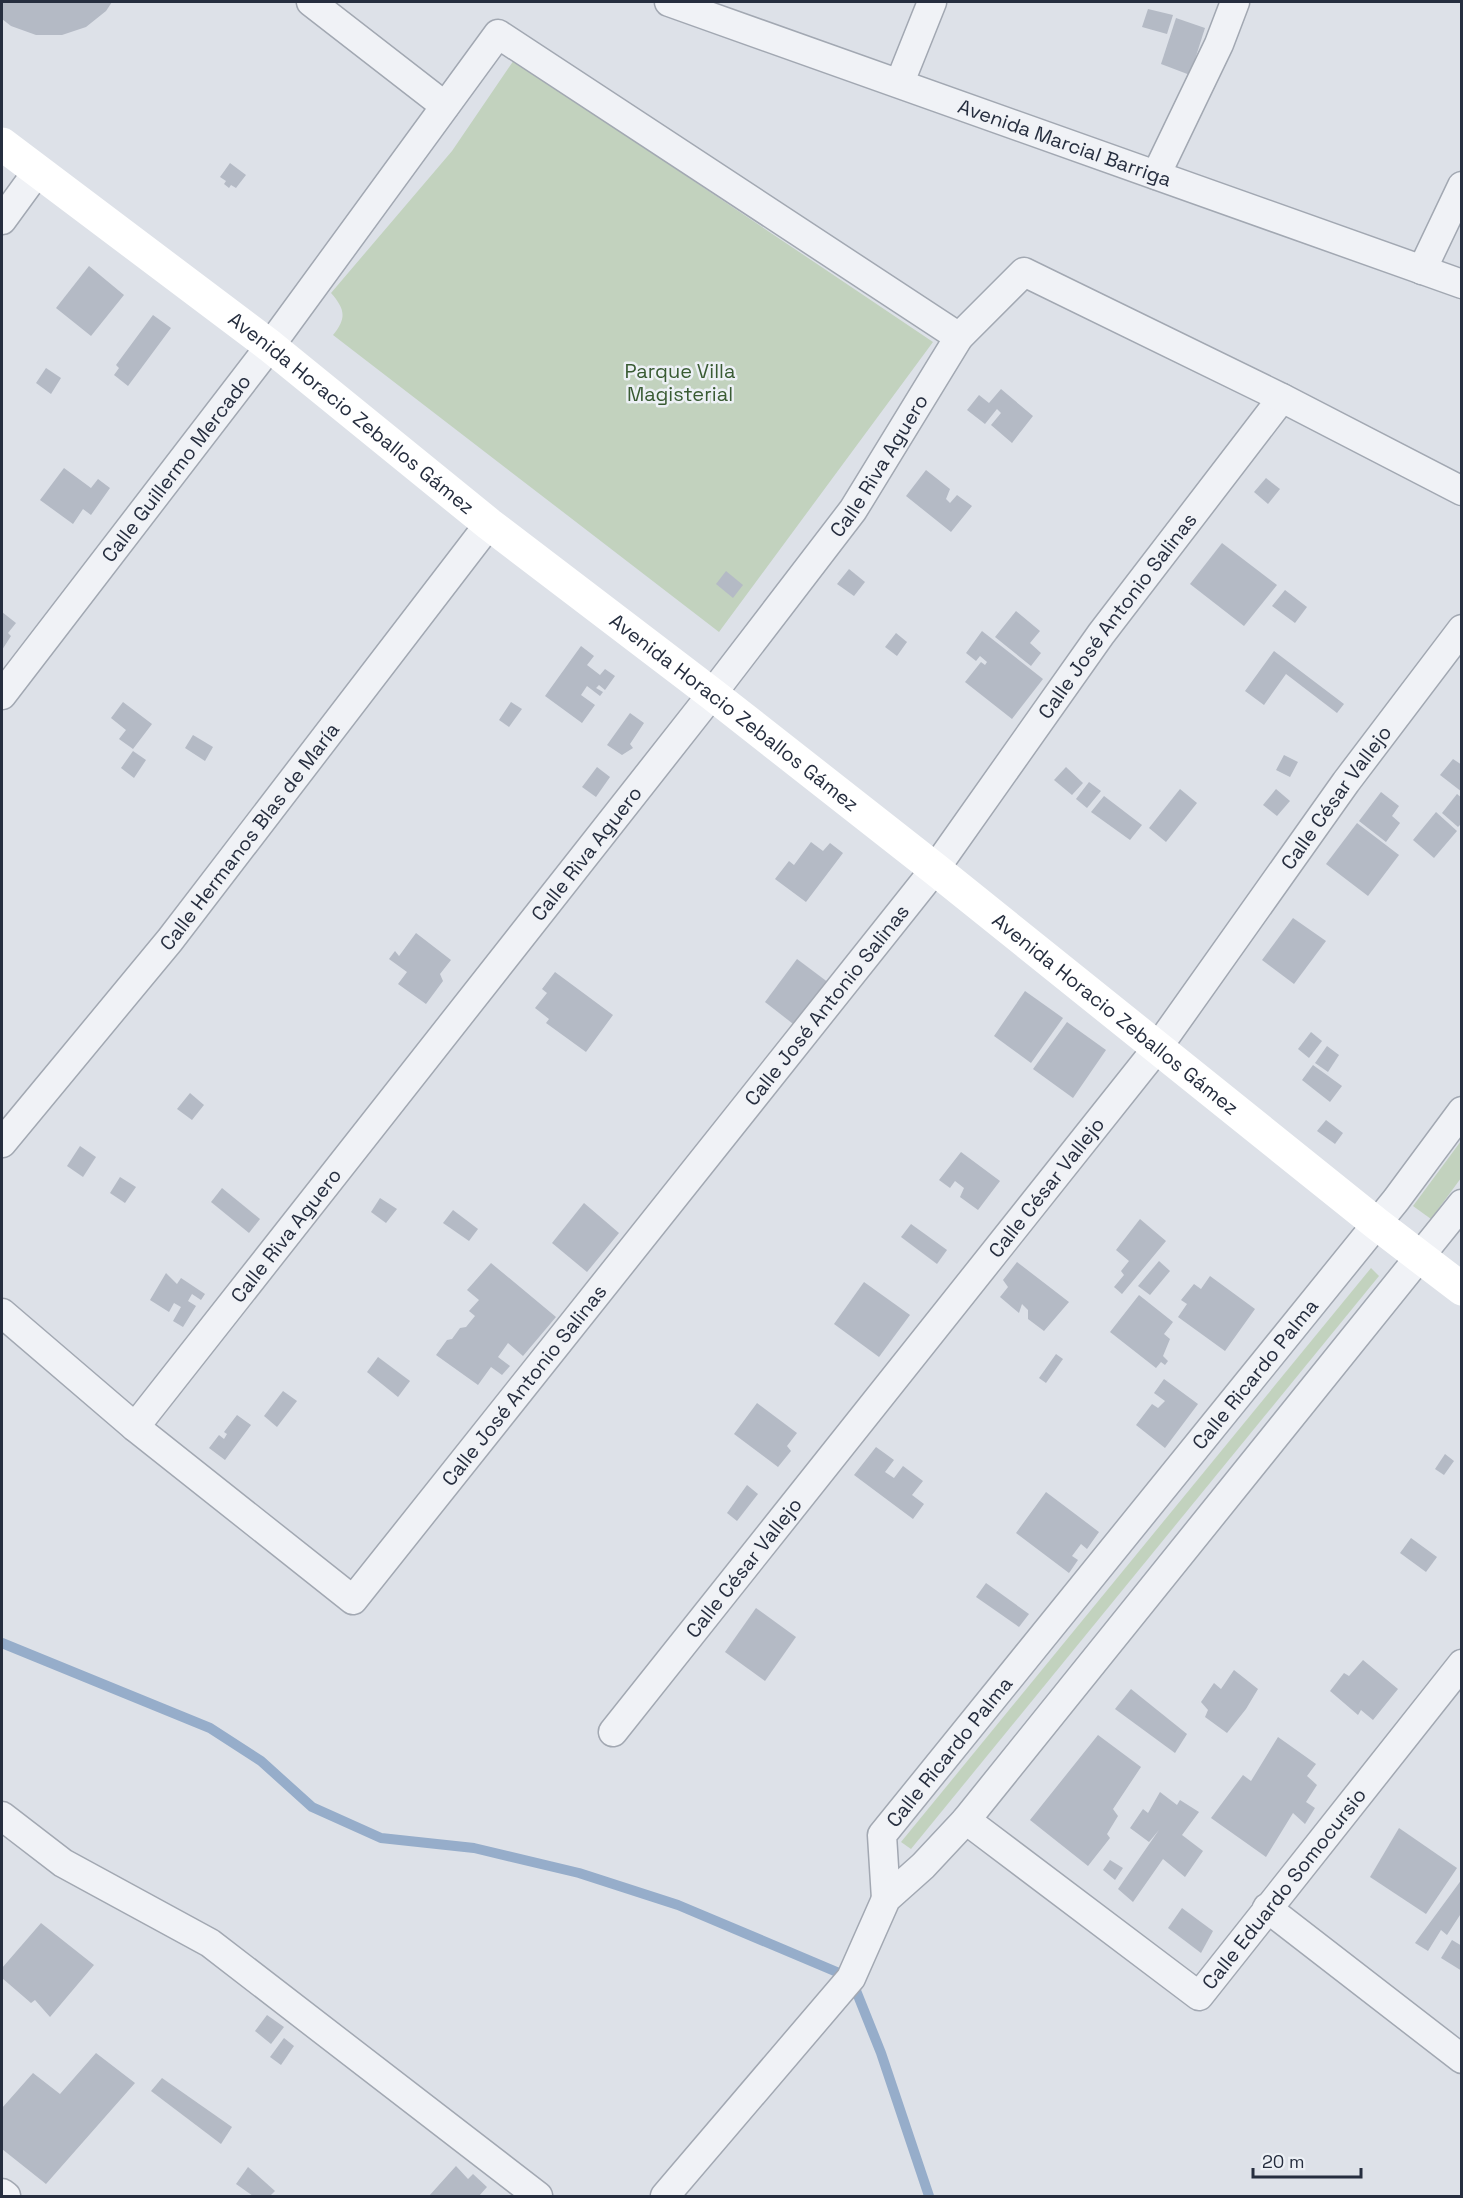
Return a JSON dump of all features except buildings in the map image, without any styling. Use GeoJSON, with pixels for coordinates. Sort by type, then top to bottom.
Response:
{"type":"FeatureCollection","features":[{"type":"Feature","properties":{"kind":"main road","name":"Avenida Horacio Zeballos Gámez"},"geometry":{"type":"LineString","coordinates":[[2,144],[270,346],[489,524],[712,694],[935,869],[1461,1289]]}},
{"type":"Feature","properties":{"kind":"street"},"geometry":{"type":"LineString","coordinates":[[311,2],[445,106]]}},
{"type":"Feature","properties":{"kind":"street","name":"Avenida Marcial Barriga"},"geometry":{"type":"LineString","coordinates":[[669,2],[900,82],[1461,284]]}},
{"type":"Feature","properties":{"kind":"street"},"geometry":{"type":"LineString","coordinates":[[900,82],[932,2]]}},
{"type":"Feature","properties":{"kind":"street"},"geometry":{"type":"LineString","coordinates":[[1156,175],[1219,44],[1235,2]]}},
{"type":"Feature","properties":{"kind":"street","name":"Calle Guillermo Mercado"},"geometry":{"type":"LineString","coordinates":[[2,695],[270,346],[498,34],[959,337]]}},
{"type":"Feature","properties":{"kind":"street"},"geometry":{"type":"LineString","coordinates":[[2,220],[37,172]]}},
{"type":"Feature","properties":{"kind":"street"},"geometry":{"type":"LineString","coordinates":[[1422,270],[1461,186]]}},
{"type":"Feature","properties":{"kind":"street","name":"Calle Riva Aguero"},"geometry":{"type":"LineString","coordinates":[[135,1427],[712,694],[853,510],[959,337],[1024,272],[1282,398]]}},
{"type":"Feature","properties":{"kind":"street"},"geometry":{"type":"LineString","coordinates":[[1282,398],[1461,491]]}},
{"type":"Feature","properties":{"kind":"street","name":"Calle José Antonio Salinas"},"geometry":{"type":"LineString","coordinates":[[135,1427],[353,1600],[935,869],[1101,634],[1282,398]]}},
{"type":"Feature","properties":{"kind":"street","name":"Calle Hermanos Blas de María"},"geometry":{"type":"LineString","coordinates":[[2,1143],[170,940],[489,524]]}},
{"type":"Feature","properties":{"kind":"street","name":"Calle César Vallejo"},"geometry":{"type":"LineString","coordinates":[[613,1732],[1158,1047],[1346,782],[1461,629]]}},
{"type":"Feature","properties":{"kind":"street","name":"Calle Ricardo Palma"},"geometry":{"type":"LineString","coordinates":[[886,1899],[882,1835],[1377,1224],[1461,1111]]}},
{"type":"Feature","properties":{"kind":"street"},"geometry":{"type":"LineString","coordinates":[[665,2196],[850,1978],[886,1899],[923,1866],[966,1820],[1461,1204]]}},
{"type":"Feature","properties":{"kind":"street"},"geometry":{"type":"LineString","coordinates":[[2,1313],[135,1427]]}},
{"type":"Feature","properties":{"kind":"street","name":"Calle Eduardo Somocursio"},"geometry":{"type":"LineString","coordinates":[[966,1820],[1199,1996],[1461,1664]]}},
{"type":"Feature","properties":{"kind":"street"},"geometry":{"type":"LineString","coordinates":[[2,1816],[63,1863],[210,1943],[538,2196]]}},
{"type":"Feature","properties":{"kind":"street"},"geometry":{"type":"LineString","coordinates":[[1267,1908],[1461,2059]]}},
{"type":"Feature","properties":{"kind":"street"},"geometry":{"type":"LineString","coordinates":[[2,2193],[6,2196]]}},
{"type":"Feature","properties":{"kind":"green space","name":"Parque Villa Magisterial"},"geometry":{"type":"Polygon","coordinates":[[[514,60],[933,342],[719,632],[333,335],[341,324],[342,314],[339,304],[331,293],[452,151],[514,60]]]}},
{"type":"Feature","properties":{"kind":"green space"},"geometry":{"type":"Polygon","coordinates":[[[1461,1141],[1461,1178],[1431,1219],[1413,1206],[1461,1141]]]}},
{"type":"Feature","properties":{"kind":"green space"},"geometry":{"type":"Polygon","coordinates":[[[1371,1268],[1379,1276],[911,1849],[901,1842],[1371,1268]]]}},
{"type":"Feature","properties":{"kind":"waterway"},"geometry":{"type":"LineString","coordinates":[[2,1643],[210,1728],[261,1761],[312,1807],[381,1838],[474,1848],[579,1873],[678,1905],[851,1978],[881,2053],[929,2196]]}}]}
